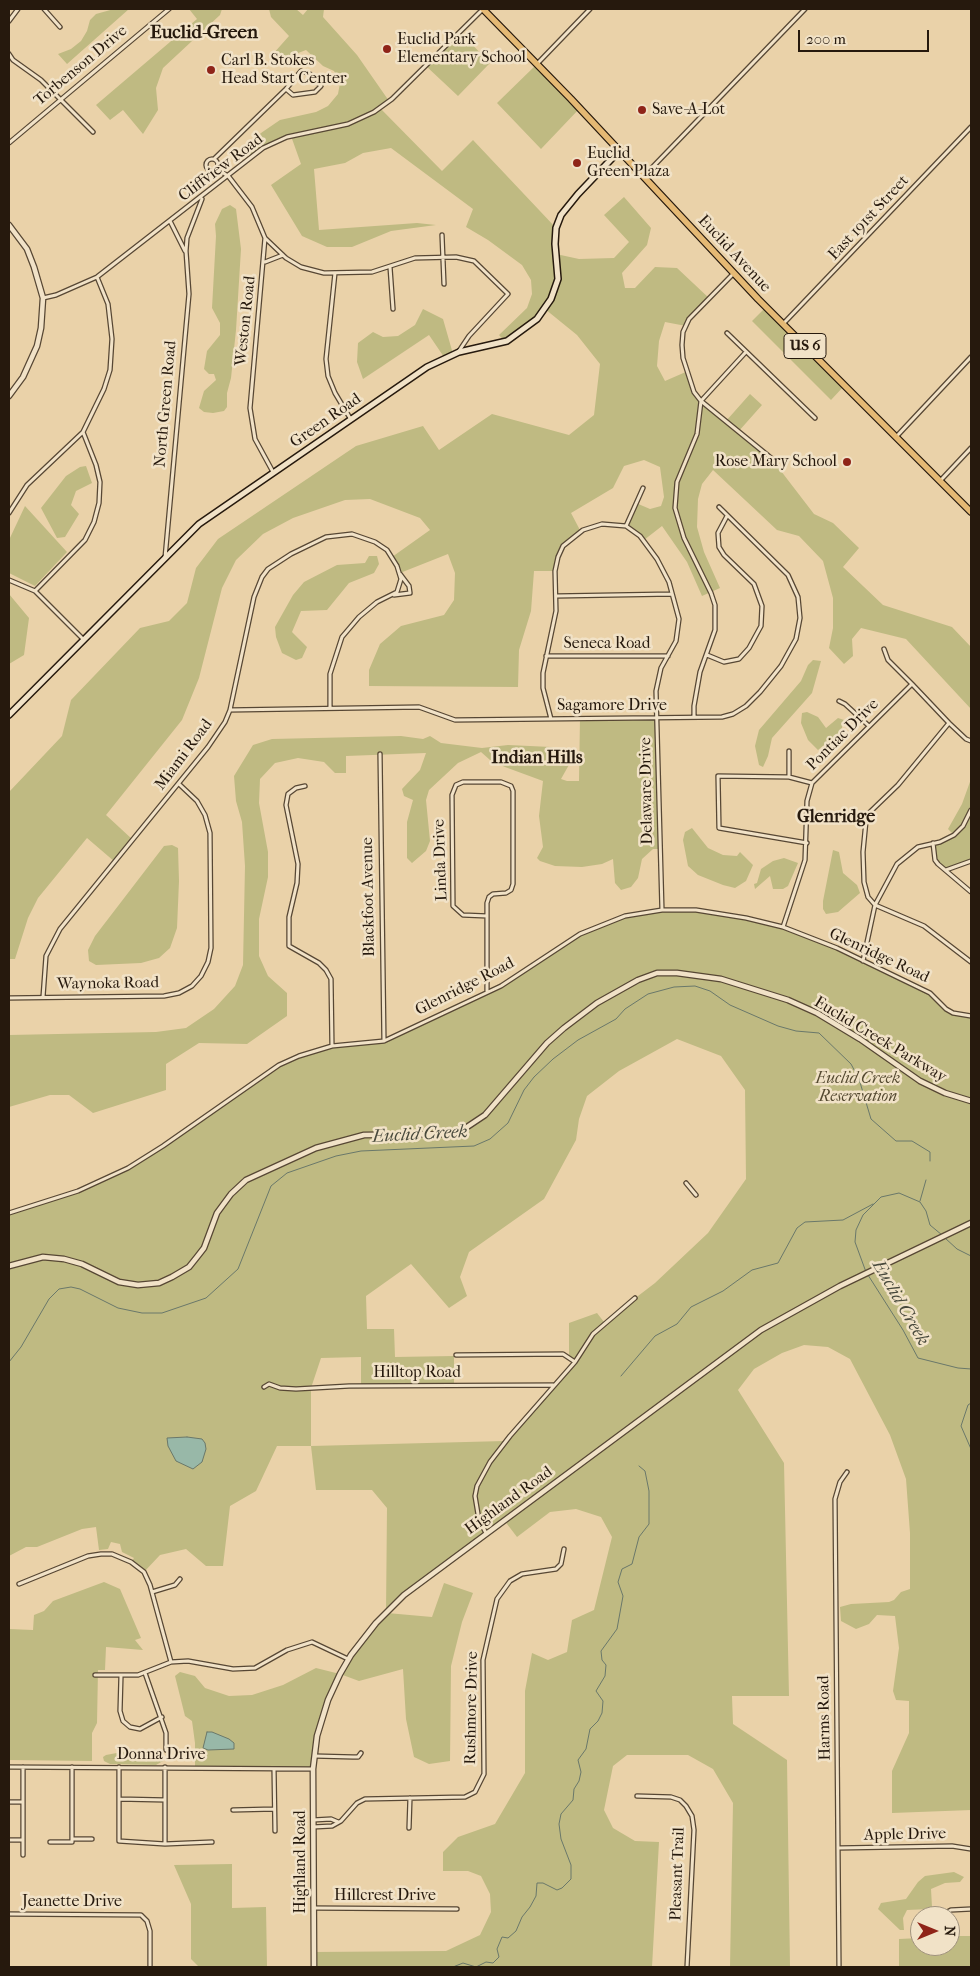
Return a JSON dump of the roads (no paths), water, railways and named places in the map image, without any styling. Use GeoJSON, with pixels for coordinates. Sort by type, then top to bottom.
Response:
{"type":"FeatureCollection","features":[{"type":"Feature","properties":{"kind":"main road","name":"Euclid Avenue"},"geometry":{"type":"LineString","coordinates":[[483,9],[537,64],[733,274],[971,512]]}},
{"type":"Feature","properties":{"kind":"main road","name":"Green Road"},"geometry":{"type":"LineString","coordinates":[[9,715],[199,524],[350,418],[428,367],[459,352],[507,341],[541,314],[551,299],[558,279],[555,244],[556,228],[562,215],[578,194],[619,151]]}},
{"type":"Feature","properties":{"kind":"street"},"geometry":{"type":"LineString","coordinates":[[9,21],[18,9]]}},
{"type":"Feature","properties":{"kind":"street"},"geometry":{"type":"LineString","coordinates":[[44,9],[60,27]]}},
{"type":"Feature","properties":{"kind":"street","name":"Torbenson Drive"},"geometry":{"type":"LineString","coordinates":[[9,143],[169,9]]}},
{"type":"Feature","properties":{"kind":"street","name":"Cliffview Road"},"geometry":{"type":"LineString","coordinates":[[42,298],[56,295],[97,277],[202,198],[263,148],[288,137],[348,124],[374,112],[392,99],[483,9]]}},
{"type":"Feature","properties":{"kind":"street"},"geometry":{"type":"LineString","coordinates":[[537,64],[590,9]]}},
{"type":"Feature","properties":{"kind":"street"},"geometry":{"type":"LineString","coordinates":[[643,178],[805,9]]}},
{"type":"Feature","properties":{"kind":"street"},"geometry":{"type":"LineString","coordinates":[[9,54],[13,60],[41,80],[93,132]]}},
{"type":"Feature","properties":{"kind":"street"},"geometry":{"type":"LineString","coordinates":[[214,159],[218,162],[218,168],[210,172],[206,167],[208,161],[214,159],[286,89],[301,71],[310,74],[321,86],[315,92],[293,95],[286,89]]}},
{"type":"Feature","properties":{"kind":"street","name":"East 191st Street"},"geometry":{"type":"LineString","coordinates":[[783,324],[971,127]]}},
{"type":"Feature","properties":{"kind":"street","name":"Weston Road"},"geometry":{"type":"LineString","coordinates":[[218,168],[229,177],[252,207],[265,238],[250,408],[255,439],[273,472]]}},
{"type":"Feature","properties":{"kind":"street","name":"North Green Road"},"geometry":{"type":"LineString","coordinates":[[165,559],[189,294],[186,251],[194,216],[202,198]]}},
{"type":"Feature","properties":{"kind":"street","name":"North Green Road"},"geometry":{"type":"LineString","coordinates":[[170,222],[186,251]]}},
{"type":"Feature","properties":{"kind":"street"},"geometry":{"type":"LineString","coordinates":[[9,224],[27,249],[42,298],[41,328],[37,346],[23,377],[9,396]]}},
{"type":"Feature","properties":{"kind":"street"},"geometry":{"type":"LineString","coordinates":[[442,235],[444,284]]}},
{"type":"Feature","properties":{"kind":"street"},"geometry":{"type":"LineString","coordinates":[[265,238],[283,255],[301,267],[335,273],[372,272],[390,267],[404,260],[442,257],[466,258],[474,261],[508,294],[470,336],[459,352]]}},
{"type":"Feature","properties":{"kind":"street"},"geometry":{"type":"LineString","coordinates":[[264,262],[283,255]]}},
{"type":"Feature","properties":{"kind":"street"},"geometry":{"type":"LineString","coordinates":[[390,267],[393,309]]}},
{"type":"Feature","properties":{"kind":"street"},"geometry":{"type":"LineString","coordinates":[[335,273],[326,359],[328,376],[335,393],[350,418]]}},
{"type":"Feature","properties":{"kind":"street"},"geometry":{"type":"LineString","coordinates":[[733,274],[689,319],[683,332],[683,358],[694,392],[701,401],[771,458]]}},
{"type":"Feature","properties":{"kind":"street"},"geometry":{"type":"LineString","coordinates":[[9,513],[27,485],[83,432],[95,410],[110,370],[111,320],[108,304],[97,277]]}},
{"type":"Feature","properties":{"kind":"street"},"geometry":{"type":"LineString","coordinates":[[727,333],[745,353],[815,418]]}},
{"type":"Feature","properties":{"kind":"street"},"geometry":{"type":"LineString","coordinates":[[694,717],[696,688],[715,630],[715,605],[679,526],[675,499],[680,471],[697,434],[701,401],[745,353]]}},
{"type":"Feature","properties":{"kind":"street"},"geometry":{"type":"LineString","coordinates":[[895,438],[971,357]]}},
{"type":"Feature","properties":{"kind":"street"},"geometry":{"type":"LineString","coordinates":[[35,591],[86,540],[94,522],[99,503],[100,482],[96,465],[83,432]]}},
{"type":"Feature","properties":{"kind":"street"},"geometry":{"type":"LineString","coordinates":[[940,481],[971,448]]}},
{"type":"Feature","properties":{"kind":"street"},"geometry":{"type":"LineString","coordinates":[[551,718],[543,688],[546,656],[554,626],[557,596],[555,571],[563,546],[573,537],[592,526],[613,524],[626,526],[643,488]]}},
{"type":"Feature","properties":{"kind":"street","name":"Sagamore Drive"},"geometry":{"type":"LineString","coordinates":[[230,710],[419,707],[455,720],[722,717],[733,714],[746,706],[760,692],[781,666],[796,639],[800,618],[798,597],[788,575],[718,507]]}},
{"type":"Feature","properties":{"kind":"street"},"geometry":{"type":"LineString","coordinates":[[706,655],[724,662],[739,659],[749,648],[761,626],[762,606],[754,584],[724,555],[719,547],[718,533],[727,516]]}},
{"type":"Feature","properties":{"kind":"street","name":"Delaware Drive"},"geometry":{"type":"LineString","coordinates":[[626,526],[640,536],[657,558],[678,610],[679,630],[676,641],[661,668],[656,691],[662,910]]}},
{"type":"Feature","properties":{"kind":"street","name":"Miami Road"},"geometry":{"type":"LineString","coordinates":[[43,997],[46,956],[60,929],[217,735],[230,710],[257,587],[273,565],[326,537],[352,534],[370,540],[387,550],[397,566],[401,579],[398,592],[394,595]]}},
{"type":"Feature","properties":{"kind":"street"},"geometry":{"type":"LineString","coordinates":[[330,707],[330,674],[342,637],[359,617],[377,602],[394,595],[410,593],[409,586],[400,573]]}},
{"type":"Feature","properties":{"kind":"street"},"geometry":{"type":"LineString","coordinates":[[9,580],[35,591],[83,639]]}},
{"type":"Feature","properties":{"kind":"street"},"geometry":{"type":"LineString","coordinates":[[557,596],[672,594]]}},
{"type":"Feature","properties":{"kind":"street"},"geometry":{"type":"LineString","coordinates":[[884,649],[888,660],[949,723],[966,739],[971,740]]}},
{"type":"Feature","properties":{"kind":"street","name":"Seneca Road"},"geometry":{"type":"LineString","coordinates":[[546,656],[668,656]]}},
{"type":"Feature","properties":{"kind":"street","name":"Pontiac Drive"},"geometry":{"type":"LineString","coordinates":[[783,927],[805,860],[807,801],[812,783],[912,684]]}},
{"type":"Feature","properties":{"kind":"street"},"geometry":{"type":"LineString","coordinates":[[839,701],[869,726]]}},
{"type":"Feature","properties":{"kind":"street"},"geometry":{"type":"LineString","coordinates":[[949,723],[898,785],[870,812],[866,821],[863,852],[864,882],[868,897],[875,905],[924,926],[971,962]]}},
{"type":"Feature","properties":{"kind":"street"},"geometry":{"type":"LineString","coordinates":[[789,752],[789,776]]}},
{"type":"Feature","properties":{"kind":"street","name":"Blackfoot Avenue"},"geometry":{"type":"LineString","coordinates":[[380,754],[384,1041]]}},
{"type":"Feature","properties":{"kind":"street"},"geometry":{"type":"LineString","coordinates":[[807,842],[719,828],[718,776],[789,776],[812,783]]}},
{"type":"Feature","properties":{"kind":"street","name":"Linda Drive"},"geometry":{"type":"LineString","coordinates":[[463,782],[507,783],[511,786],[513,796],[513,884],[511,890],[506,893],[493,894],[489,897],[487,916],[463,915],[453,906],[452,795],[456,785],[463,782]]}},
{"type":"Feature","properties":{"kind":"street","name":"Waynoka Road"},"geometry":{"type":"LineString","coordinates":[[9,998],[164,996],[179,993],[192,986],[202,976],[211,948],[210,833],[205,815],[197,801],[179,784]]}},
{"type":"Feature","properties":{"kind":"street"},"geometry":{"type":"LineString","coordinates":[[304,786],[296,788],[288,794],[286,805],[298,864],[297,883],[289,917],[289,946],[319,963],[331,979],[332,1046]]}},
{"type":"Feature","properties":{"kind":"street"},"geometry":{"type":"LineString","coordinates":[[863,962],[875,905],[891,872],[904,856],[918,847],[954,835],[963,826],[971,810]]}},
{"type":"Feature","properties":{"kind":"street"},"geometry":{"type":"LineString","coordinates":[[933,843],[935,860],[971,892]]}},
{"type":"Feature","properties":{"kind":"street"},"geometry":{"type":"LineString","coordinates":[[945,870],[971,861]]}},
{"type":"Feature","properties":{"kind":"street","name":"Glenridge Road"},"geometry":{"type":"LineString","coordinates":[[9,1213],[78,1191],[128,1168],[163,1146],[279,1065],[299,1056],[332,1046],[384,1041],[521,974],[564,942],[626,916],[662,910],[696,910],[746,918],[783,927],[930,993],[946,1009],[971,1016]]}},
{"type":"Feature","properties":{"kind":"street"},"geometry":{"type":"LineString","coordinates":[[487,916],[487,991]]}},
{"type":"Feature","properties":{"kind":"street","name":"Euclid Creek Parkway"},"geometry":{"type":"LineString","coordinates":[[9,1266],[43,1258],[64,1258],[82,1264],[119,1282],[138,1285],[159,1283],[189,1267],[204,1248],[217,1213],[231,1194],[256,1174],[316,1148],[364,1135],[444,1134],[461,1131],[485,1115],[547,1043],[564,1028],[597,1003],[638,980],[657,973],[677,973],[721,979],[788,1000],[817,1013],[845,1030],[920,1081],[945,1093],[971,1101]]}},
{"type":"Feature","properties":{"kind":"street"},"geometry":{"type":"LineString","coordinates":[[686,1184],[696,1196]]}},
{"type":"Feature","properties":{"kind":"street","name":"Highland Road"},"geometry":{"type":"LineString","coordinates":[[314,1967],[313,1769],[317,1736],[328,1700],[348,1659],[376,1623],[404,1595],[761,1330],[840,1286],[971,1223]]}},
{"type":"Feature","properties":{"kind":"street"},"geometry":{"type":"LineString","coordinates":[[486,1533],[475,1507],[477,1486],[510,1436],[575,1362],[592,1334],[635,1298]]}},
{"type":"Feature","properties":{"kind":"street"},"geometry":{"type":"LineString","coordinates":[[456,1355],[563,1354],[575,1362]]}},
{"type":"Feature","properties":{"kind":"street","name":"Hilltop Road"},"geometry":{"type":"LineString","coordinates":[[264,1387],[269,1384],[280,1388],[554,1385]]}},
{"type":"Feature","properties":{"kind":"street","name":"Harms Road"},"geometry":{"type":"LineString","coordinates":[[839,1967],[835,1499],[840,1482],[847,1472]]}},
{"type":"Feature","properties":{"kind":"street","name":"Rushmore Drive"},"geometry":{"type":"LineString","coordinates":[[338,1822],[357,1802],[365,1799],[465,1797],[475,1792],[484,1774],[483,1660],[497,1599],[510,1581],[522,1574],[556,1569],[561,1564],[564,1549]]}},
{"type":"Feature","properties":{"kind":"street"},"geometry":{"type":"LineString","coordinates":[[18,1584],[88,1556],[112,1554],[136,1565],[144,1572],[152,1592],[171,1662]]}},
{"type":"Feature","properties":{"kind":"street"},"geometry":{"type":"LineString","coordinates":[[152,1592],[175,1585],[180,1579]]}},
{"type":"Feature","properties":{"kind":"street"},"geometry":{"type":"LineString","coordinates":[[95,1675],[121,1676],[145,1673],[171,1662],[188,1660],[223,1668],[250,1669],[256,1668],[287,1650],[312,1642],[348,1659]]}},
{"type":"Feature","properties":{"kind":"street"},"geometry":{"type":"LineString","coordinates":[[145,1673],[162,1717],[166,1734],[166,1750]]}},
{"type":"Feature","properties":{"kind":"street"},"geometry":{"type":"LineString","coordinates":[[121,1676],[120,1711],[123,1721],[130,1727],[140,1729],[162,1717]]}},
{"type":"Feature","properties":{"kind":"street"},"geometry":{"type":"LineString","coordinates":[[315,1756],[353,1757],[361,1753]]}},
{"type":"Feature","properties":{"kind":"street","name":"Donna Drive"},"geometry":{"type":"LineString","coordinates":[[9,1766],[313,1769]]}},
{"type":"Feature","properties":{"kind":"street"},"geometry":{"type":"LineString","coordinates":[[23,1767],[23,1855]]}},
{"type":"Feature","properties":{"kind":"street"},"geometry":{"type":"LineString","coordinates":[[50,1842],[72,1842],[72,1767]]}},
{"type":"Feature","properties":{"kind":"street"},"geometry":{"type":"LineString","coordinates":[[119,1767],[119,1841],[165,1844],[212,1842]]}},
{"type":"Feature","properties":{"kind":"street"},"geometry":{"type":"LineString","coordinates":[[165,1767],[165,1844]]}},
{"type":"Feature","properties":{"kind":"street"},"geometry":{"type":"LineString","coordinates":[[274,1768],[275,1831]]}},
{"type":"Feature","properties":{"kind":"street","name":"Pleasant Trail"},"geometry":{"type":"LineString","coordinates":[[637,1796],[672,1797],[680,1800],[692,1816],[694,1830],[688,1967]]}},
{"type":"Feature","properties":{"kind":"street"},"geometry":{"type":"LineString","coordinates":[[409,1828],[410,1798]]}},
{"type":"Feature","properties":{"kind":"street"},"geometry":{"type":"LineString","coordinates":[[119,1799],[165,1800]]}},
{"type":"Feature","properties":{"kind":"street"},"geometry":{"type":"LineString","coordinates":[[9,1802],[23,1802]]}},
{"type":"Feature","properties":{"kind":"street"},"geometry":{"type":"LineString","coordinates":[[234,1810],[274,1809]]}},
{"type":"Feature","properties":{"kind":"street"},"geometry":{"type":"LineString","coordinates":[[313,1820],[331,1819],[338,1822]]}},
{"type":"Feature","properties":{"kind":"street"},"geometry":{"type":"LineString","coordinates":[[313,1827],[332,1826],[338,1822]]}},
{"type":"Feature","properties":{"kind":"street"},"geometry":{"type":"LineString","coordinates":[[72,1839],[92,1839]]}},
{"type":"Feature","properties":{"kind":"street"},"geometry":{"type":"LineString","coordinates":[[9,1840],[23,1840]]}},
{"type":"Feature","properties":{"kind":"street","name":"Apple Drive"},"geometry":{"type":"LineString","coordinates":[[839,1848],[957,1846],[971,1849]]}},
{"type":"Feature","properties":{"kind":"street","name":"Hillcrest Drive"},"geometry":{"type":"LineString","coordinates":[[314,1908],[457,1909]]}},
{"type":"Feature","properties":{"kind":"street","name":"Jeanette Drive"},"geometry":{"type":"LineString","coordinates":[[9,1914],[141,1916],[147,1921],[150,1931],[150,1967]]}},
{"type":"Feature","properties":{"kind":"waterway","name":"Euclid Creek"},"geometry":{"type":"LineString","coordinates":[[9,1362],[21,1347],[49,1299],[59,1289],[71,1287],[80,1289],[118,1308],[142,1313],[162,1313],[206,1298],[238,1269],[271,1186],[287,1173],[336,1156],[361,1151],[474,1146],[490,1139],[508,1123],[524,1090],[534,1077],[553,1059],[578,1040],[616,1019],[625,1009],[648,994],[674,987],[695,986],[710,991],[730,1005],[778,1026],[796,1031],[819,1033],[851,1064],[859,1079],[871,1119],[896,1141],[912,1141],[930,1152],[930,1161]]}},
{"type":"Feature","properties":{"kind":"waterway","name":"Euclid Creek"},"geometry":{"type":"LineString","coordinates":[[920,1201],[926,1180]]}},
{"type":"Feature","properties":{"kind":"waterway","name":"Euclid Creek"},"geometry":{"type":"LineString","coordinates":[[866,1272],[855,1242],[856,1230],[863,1215],[881,1197],[899,1193],[920,1202],[926,1211],[930,1225],[942,1235]]}},
{"type":"Feature","properties":{"kind":"waterway"},"geometry":{"type":"LineString","coordinates":[[621,1376],[655,1336],[677,1324],[691,1307],[723,1291],[752,1270],[778,1263],[797,1228],[805,1222],[843,1220],[873,1204]]}},
{"type":"Feature","properties":{"kind":"waterway","name":"Euclid Creek"},"geometry":{"type":"LineString","coordinates":[[945,1238],[957,1249],[971,1256]]}},
{"type":"Feature","properties":{"kind":"waterway","name":"Euclid Creek"},"geometry":{"type":"LineString","coordinates":[[868,1275],[903,1330],[918,1358],[958,1368],[971,1369]]}},
{"type":"Feature","properties":{"kind":"waterway","name":"Euclid Creek"},"geometry":{"type":"LineString","coordinates":[[971,1403],[968,1405],[961,1426],[971,1449]]}},
{"type":"Feature","properties":{"kind":"waterway"},"geometry":{"type":"LineString","coordinates":[[453,1967],[463,1963],[476,1967],[486,1962],[493,1963],[499,1957],[497,1949],[502,1937],[508,1938],[516,1931],[522,1917],[530,1907],[536,1896],[537,1883],[543,1883],[557,1890],[562,1888],[571,1879],[571,1865],[561,1839],[559,1824],[561,1814],[573,1800],[574,1789],[579,1781],[581,1772],[578,1760],[586,1749],[590,1729],[598,1721],[602,1713],[603,1701],[596,1691],[605,1676],[606,1665],[602,1660],[601,1651],[617,1629],[623,1596],[618,1582],[622,1569],[632,1564],[639,1537],[649,1524],[649,1491],[645,1471],[639,1466]]}},
{"type":"Feature","properties":{"kind":"place","name":"Euclid Park Elementary School"},"geometry":{"type":"Point","coordinates":[387,49]}},
{"type":"Feature","properties":{"kind":"place","name":"Carl B. Stokes Head Start Center"},"geometry":{"type":"Point","coordinates":[211,70]}},
{"type":"Feature","properties":{"kind":"place","name":"Save-A-Lot"},"geometry":{"type":"Point","coordinates":[642,110]}},
{"type":"Feature","properties":{"kind":"place","name":"Euclid Green Plaza"},"geometry":{"type":"Point","coordinates":[577,163]}},
{"type":"Feature","properties":{"kind":"place","name":"Rose Mary School"},"geometry":{"type":"Point","coordinates":[847,462]}},
{"type":"Feature","properties":{"kind":"district","name":"Euclid-Green"},"geometry":{"type":"Point","coordinates":[204,33]}},
{"type":"Feature","properties":{"kind":"district","name":"Indian Hills"},"geometry":{"type":"Point","coordinates":[537,759]}},
{"type":"Feature","properties":{"kind":"district","name":"Glenridge"},"geometry":{"type":"Point","coordinates":[836,818]}},
{"type":"Feature","properties":{"kind":"park label","name":"Euclid Creek Reservation"},"geometry":{"type":"Point","coordinates":[858,1088]}}]}
